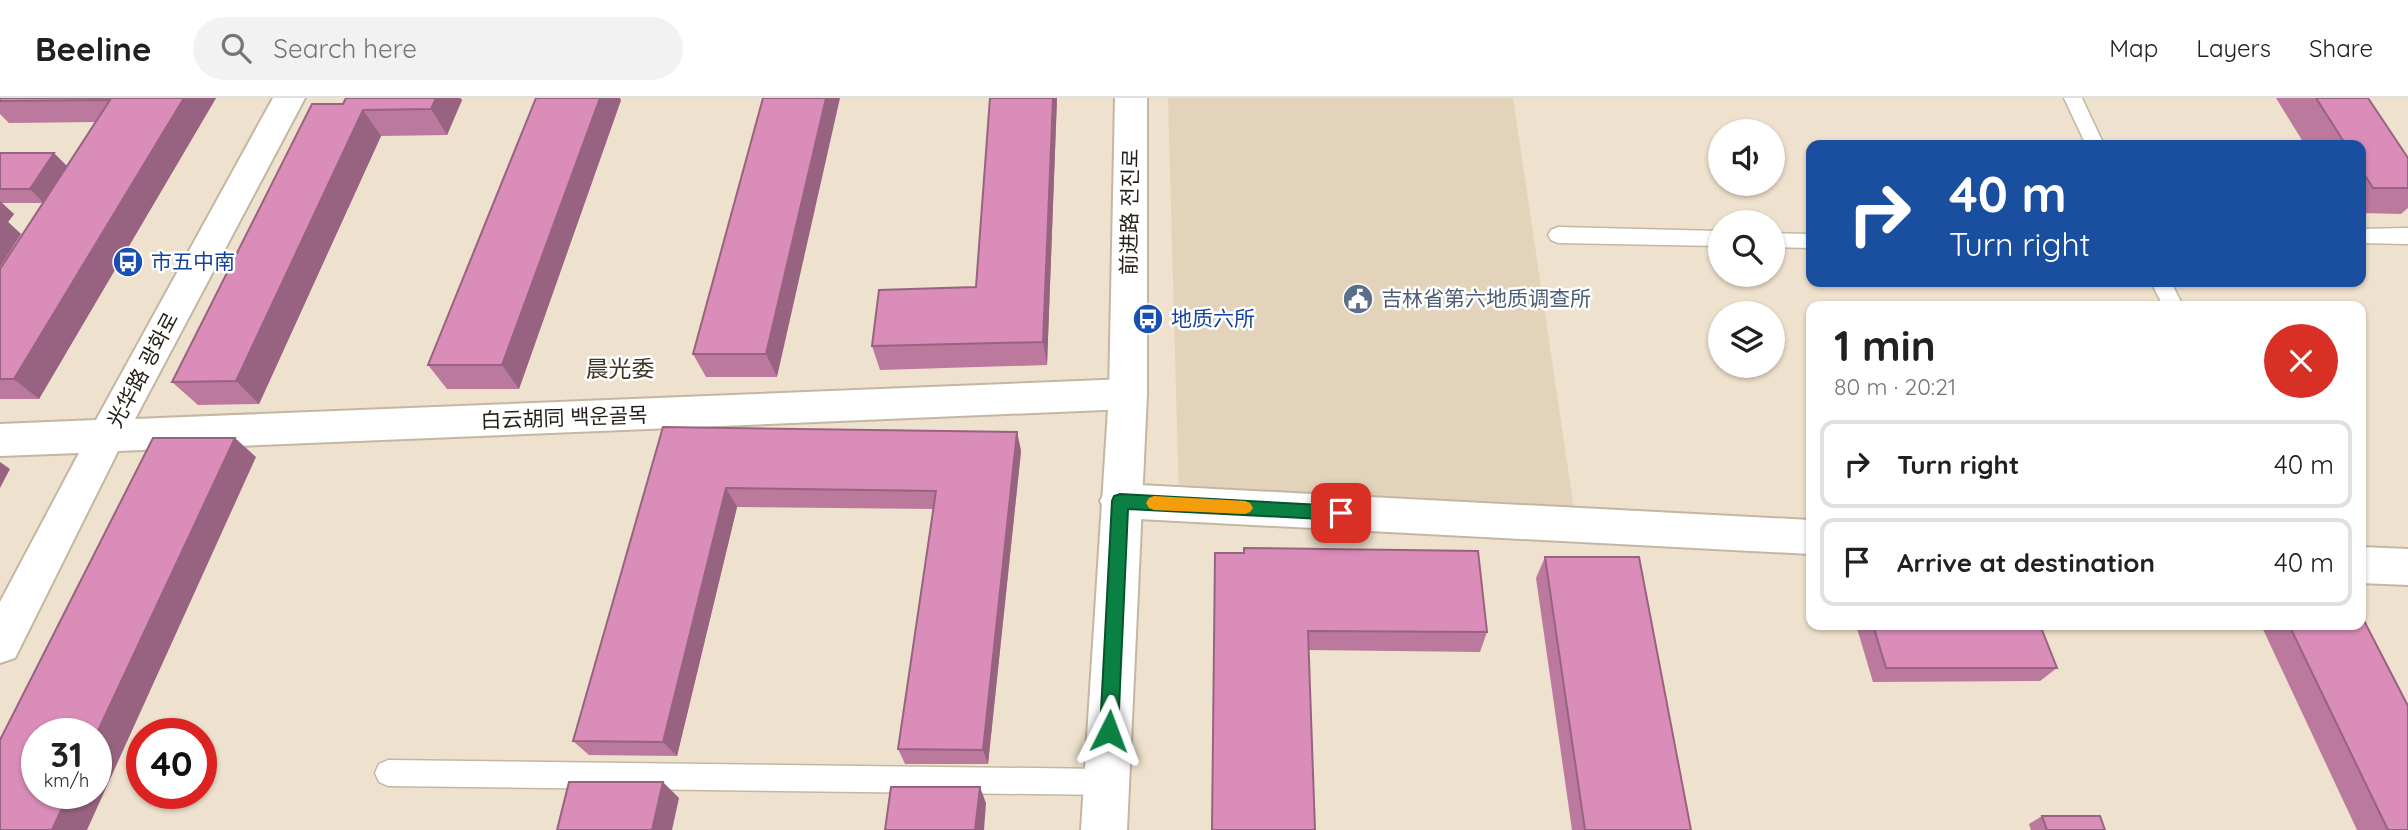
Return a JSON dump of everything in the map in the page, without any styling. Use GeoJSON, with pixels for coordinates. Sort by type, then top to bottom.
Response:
{"type":"FeatureCollection","features":[{"type":"Feature","properties":{"kind":"street","name":"光华路 광화로"},"geometry":{"type":"LineString","coordinates":[[0,644],[106,437],[289,98]]}},
{"type":"Feature","properties":{"kind":"street","name":"前进路 전진로"},"geometry":{"type":"LineString","coordinates":[[1104,830],[1120,501],[1128,394],[1131,98]]}},
{"type":"Feature","properties":{"kind":"street","name":"白云胡同 백운골목"},"geometry":{"type":"LineString","coordinates":[[0,440],[1128,394]]}},
{"type":"Feature","properties":{"kind":"street"},"geometry":{"type":"LineString","coordinates":[[1120,501],[1806,537]]}},
{"type":"Feature","properties":{"kind":"street"},"geometry":{"type":"LineString","coordinates":[[2366,565],[2408,567]]}},
{"type":"Feature","properties":{"kind":"lane"},"geometry":{"type":"LineString","coordinates":[[2073,98],[2093,140]]}},
{"type":"Feature","properties":{"kind":"lane"},"geometry":{"type":"LineString","coordinates":[[1558,235],[1708,239]]}},
{"type":"Feature","properties":{"kind":"lane"},"geometry":{"type":"LineString","coordinates":[[2366,236],[2408,236]]}},
{"type":"Feature","properties":{"kind":"lane"},"geometry":{"type":"LineString","coordinates":[[1785,240],[1806,241]]}},
{"type":"Feature","properties":{"kind":"lane"},"geometry":{"type":"LineString","coordinates":[[388,773],[1106,782]]}},
{"type":"Feature","properties":{"kind":"shaded area","name":"吉林省第六地质调查所"},"geometry":{"type":"Polygon","coordinates":[[[1168,98],[1513,98],[1575,516],[1179,499],[1168,98]]]}},
{"type":"Feature","properties":{"kind":"building"},"geometry":{"type":"Polygon","coordinates":[[[0,98],[184,98],[14,379],[0,379],[0,269],[110,100],[0,101],[0,98]]]}},
{"type":"Feature","properties":{"kind":"building"},"geometry":{"type":"Polygon","coordinates":[[[346,98],[436,98],[431,109],[363,110],[236,381],[172,382],[312,104],[343,104],[346,98]]]}},
{"type":"Feature","properties":{"kind":"building"},"geometry":{"type":"Polygon","coordinates":[[[536,98],[600,98],[502,365],[428,365],[536,98]]]}},
{"type":"Feature","properties":{"kind":"building"},"geometry":{"type":"Polygon","coordinates":[[[763,98],[826,98],[766,354],[693,354],[763,98]]]}},
{"type":"Feature","properties":{"kind":"building"},"geometry":{"type":"Polygon","coordinates":[[[990,98],[1053,98],[1043,342],[872,346],[879,290],[976,287],[990,98]]]}},
{"type":"Feature","properties":{"kind":"building"},"geometry":{"type":"Polygon","coordinates":[[[2316,98],[2368,98],[2408,158],[2408,188],[2373,188],[2366,177],[2366,140],[2343,140],[2316,98]]]}},
{"type":"Feature","properties":{"kind":"building"},"geometry":{"type":"Polygon","coordinates":[[[0,153],[54,153],[30,189],[0,189],[0,153]]]}},
{"type":"Feature","properties":{"kind":"building"},"geometry":{"type":"Polygon","coordinates":[[[663,427],[1017,432],[983,750],[898,749],[936,491],[726,488],[663,742],[573,741],[663,427]]]}},
{"type":"Feature","properties":{"kind":"building"},"geometry":{"type":"Polygon","coordinates":[[[153,438],[235,438],[104,718],[21,718],[21,809],[62,809],[52,830],[0,830],[0,740],[153,438]]]}},
{"type":"Feature","properties":{"kind":"building"},"geometry":{"type":"Polygon","coordinates":[[[1244,548],[1478,551],[1487,632],[1308,631],[1315,830],[1212,830],[1215,553],[1244,553],[1244,548]]]}},
{"type":"Feature","properties":{"kind":"building"},"geometry":{"type":"Polygon","coordinates":[[[1545,557],[1639,557],[1691,830],[1585,830],[1545,557]]]}},
{"type":"Feature","properties":{"kind":"building"},"geometry":{"type":"Polygon","coordinates":[[[2366,625],[2408,706],[2408,830],[2388,830],[2291,630],[2366,630],[2366,625]]]}},
{"type":"Feature","properties":{"kind":"building"},"geometry":{"type":"Polygon","coordinates":[[[1875,630],[2042,630],[2057,668],[1886,668],[1875,630]]]}},
{"type":"Feature","properties":{"kind":"building"},"geometry":{"type":"Polygon","coordinates":[[[569,782],[663,782],[652,830],[557,830],[569,782]]]}},
{"type":"Feature","properties":{"kind":"building"},"geometry":{"type":"Polygon","coordinates":[[[891,787],[980,787],[975,830],[885,830],[891,787]]]}},
{"type":"Feature","properties":{"kind":"building"},"geometry":{"type":"Polygon","coordinates":[[[2042,816],[2100,816],[2105,830],[2047,830],[2042,816]]]}},
{"type":"Feature","properties":{"kind":"slow traffic"},"geometry":{"type":"LineString","coordinates":[[1154,503],[1245,508]]}},
{"type":"Feature","properties":{"kind":"place","name":"市五中南"},"geometry":{"type":"Point","coordinates":[128,262]}},
{"type":"Feature","properties":{"kind":"place","name":"吉林省第六地质调查所"},"geometry":{"type":"Point","coordinates":[1358,299]}},
{"type":"Feature","properties":{"kind":"place","name":"地质六所"},"geometry":{"type":"Point","coordinates":[1148,319]}},
{"type":"Feature","properties":{"kind":"district","name":"晨光委"},"geometry":{"type":"Point","coordinates":[620,369]}},
{"type":"Feature","properties":{"kind":"route"},"geometry":{"type":"LineString","coordinates":[[1109,731],[1120,501],[1341,513]]}}]}
